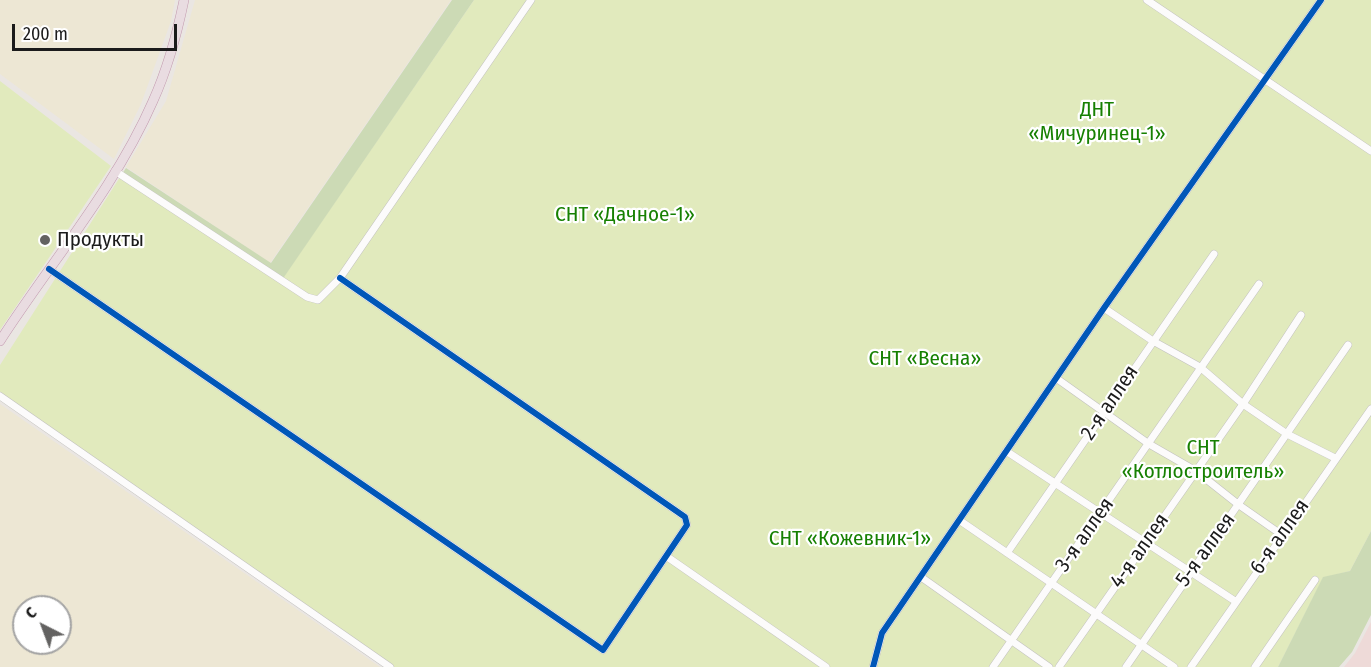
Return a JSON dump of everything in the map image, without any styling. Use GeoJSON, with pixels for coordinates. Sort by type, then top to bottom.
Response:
{"type":"FeatureCollection","features":[{"type":"Feature","properties":{"kind":"highway"},"geometry":{"type":"LineString","coordinates":[[0,341],[115,171],[153,101],[164,74],[184,0]]}},
{"type":"Feature","properties":{"kind":"street"},"geometry":{"type":"LineString","coordinates":[[115,171],[307,297],[318,300],[340,278],[531,0]]}},
{"type":"Feature","properties":{"kind":"street"},"geometry":{"type":"LineString","coordinates":[[1147,0],[1371,151]]}},
{"type":"Feature","properties":{"kind":"street"},"geometry":{"type":"LineString","coordinates":[[873,667],[882,633],[1104,308],[1321,0]]}},
{"type":"Feature","properties":{"kind":"street","name":"2-я аллея"},"geometry":{"type":"LineString","coordinates":[[1007,553],[1214,254]]}},
{"type":"Feature","properties":{"kind":"street"},"geometry":{"type":"LineString","coordinates":[[49,269],[603,650],[687,525],[685,518],[340,278]]}},
{"type":"Feature","properties":{"kind":"street","name":"3-я аллея"},"geometry":{"type":"LineString","coordinates":[[993,667],[1259,284]]}},
{"type":"Feature","properties":{"kind":"street"},"geometry":{"type":"LineString","coordinates":[[1104,308],[1200,367],[1243,404],[1287,434],[1335,458]]}},
{"type":"Feature","properties":{"kind":"street","name":"4-я аллея"},"geometry":{"type":"LineString","coordinates":[[1059,667],[1243,404],[1301,315]]}},
{"type":"Feature","properties":{"kind":"street","name":"5-я аллея"},"geometry":{"type":"LineString","coordinates":[[1125,667],[1348,345]]}},
{"type":"Feature","properties":{"kind":"street"},"geometry":{"type":"LineString","coordinates":[[1056,378],[1149,444],[1196,471],[1282,535]]}},
{"type":"Feature","properties":{"kind":"street"},"geometry":{"type":"LineString","coordinates":[[0,396],[390,667]]}},
{"type":"Feature","properties":{"kind":"street","name":"6-я аллея"},"geometry":{"type":"LineString","coordinates":[[1191,667],[1371,409]]}},
{"type":"Feature","properties":{"kind":"street"},"geometry":{"type":"LineString","coordinates":[[1006,451],[1235,602]]}},
{"type":"Feature","properties":{"kind":"street"},"geometry":{"type":"LineString","coordinates":[[959,520],[1174,667]]}},
{"type":"Feature","properties":{"kind":"street"},"geometry":{"type":"LineString","coordinates":[[666,556],[826,667]]}},
{"type":"Feature","properties":{"kind":"street"},"geometry":{"type":"LineString","coordinates":[[921,577],[1049,667]]}},
{"type":"Feature","properties":{"kind":"street"},"geometry":{"type":"LineString","coordinates":[[1255,667],[1316,580]]}},
{"type":"Feature","properties":{"kind":"shaded area"},"geometry":{"type":"Polygon","coordinates":[[[0,0],[175,0],[171,21],[141,104],[114,159],[0,74],[0,0]]]}},
{"type":"Feature","properties":{"kind":"shaded area"},"geometry":{"type":"Polygon","coordinates":[[[195,0],[451,0],[270,263],[126,167],[166,101],[195,0]]]}},
{"type":"Feature","properties":{"kind":"shaded area"},"geometry":{"type":"Polygon","coordinates":[[[0,404],[380,667],[0,667],[0,404]]]}},
{"type":"Feature","properties":{"kind":"shaded area"},"geometry":{"type":"Polygon","coordinates":[[[1371,622],[1371,667],[1344,667],[1355,653],[1371,622]]]}},
{"type":"Feature","properties":{"kind":"green space"},"geometry":{"type":"Polygon","coordinates":[[[452,0],[474,0],[282,280],[122,174],[126,168],[271,263],[452,0]]]}},
{"type":"Feature","properties":{"kind":"green space"},"geometry":{"type":"Polygon","coordinates":[[[474,0],[1371,0],[1371,531],[1350,571],[1323,578],[1278,667],[385,667],[0,399],[0,365],[122,174],[282,279],[474,0]]]}},
{"type":"Feature","properties":{"kind":"green space"},"geometry":{"type":"Polygon","coordinates":[[[0,81],[111,166],[0,330],[0,81]]]}},
{"type":"Feature","properties":{"kind":"green space"},"geometry":{"type":"Polygon","coordinates":[[[1371,531],[1371,615],[1352,652],[1339,667],[1278,667],[1323,577],[1350,571],[1371,531]]]}},
{"type":"Feature","properties":{"kind":"cycle path"},"geometry":{"type":"LineString","coordinates":[[873,667],[882,633],[1104,308],[1321,0]]}},
{"type":"Feature","properties":{"kind":"cycle path"},"geometry":{"type":"LineString","coordinates":[[49,269],[603,650],[687,525],[685,517],[340,278]]}},
{"type":"Feature","properties":{"kind":"place","name":"Продукты"},"geometry":{"type":"Point","coordinates":[45,240]}},
{"type":"Feature","properties":{"kind":"park label","name":"ДНТ «Мичуринец-1»"},"geometry":{"type":"Point","coordinates":[1097,122]}},
{"type":"Feature","properties":{"kind":"park label","name":"СНТ «Дачное-1»"},"geometry":{"type":"Point","coordinates":[625,215]}},
{"type":"Feature","properties":{"kind":"park label","name":"СНТ «Весна»"},"geometry":{"type":"Point","coordinates":[925,359]}},
{"type":"Feature","properties":{"kind":"park label","name":"СНТ «Котлостроитель»"},"geometry":{"type":"Point","coordinates":[1203,460]}},
{"type":"Feature","properties":{"kind":"park label","name":"СНТ «Кожевник-1»"},"geometry":{"type":"Point","coordinates":[850,539]}}]}
